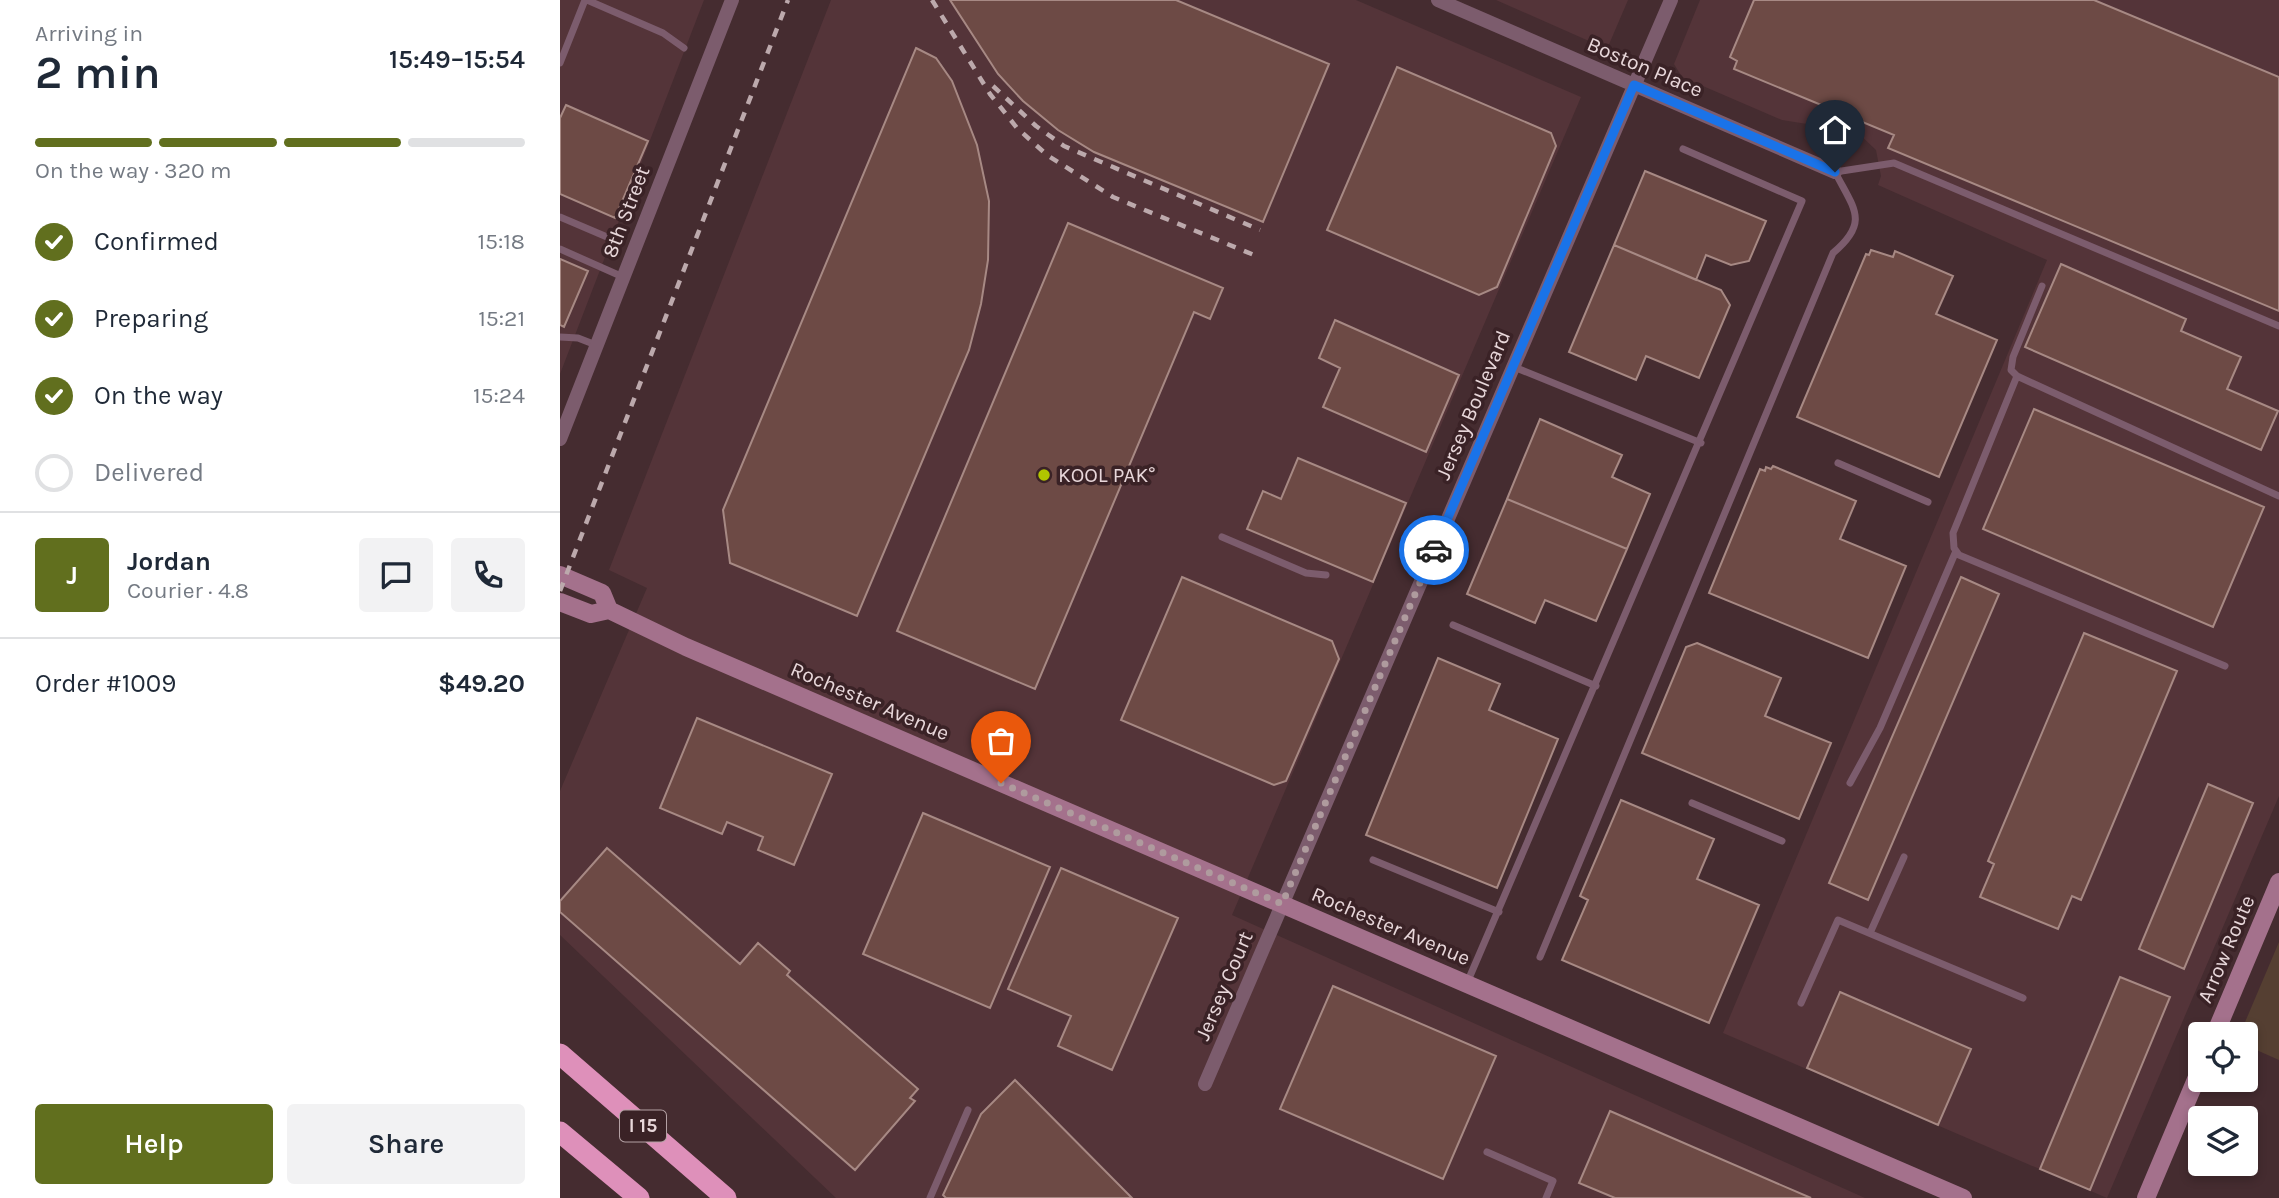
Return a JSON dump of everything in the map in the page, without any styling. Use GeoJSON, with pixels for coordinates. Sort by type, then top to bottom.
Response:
{"type":"FeatureCollection","features":[{"type":"Feature","properties":{"kind":"highway","name":"I 15"},"geometry":{"type":"LineString","coordinates":[[560,1054],[726,1198]]}},
{"type":"Feature","properties":{"kind":"highway","name":"I 15"},"geometry":{"type":"LineString","coordinates":[[560,1132],[639,1198]]}},
{"type":"Feature","properties":{"kind":"main road","name":"Rochester Avenue"},"geometry":{"type":"LineString","coordinates":[[560,575],[602,593],[609,610]]}},
{"type":"Feature","properties":{"kind":"main road","name":"Rochester Avenue"},"geometry":{"type":"LineString","coordinates":[[560,602],[591,614],[609,610],[686,647],[1963,1198]]}},
{"type":"Feature","properties":{"kind":"main road","name":"Arrow Route"},"geometry":{"type":"LineString","coordinates":[[2220,1022],[2279,882]]}},
{"type":"Feature","properties":{"kind":"main road"},"geometry":{"type":"LineString","coordinates":[[2146,1198],[2191,1092]]}},
{"type":"Feature","properties":{"kind":"street","name":"8th Street"},"geometry":{"type":"LineString","coordinates":[[560,439],[732,0]]}},
{"type":"Feature","properties":{"kind":"street","name":"Boston Place"},"geometry":{"type":"LineString","coordinates":[[1438,0],[1835,172]]}},
{"type":"Feature","properties":{"kind":"street","name":"Jersey Boulevard"},"geometry":{"type":"LineString","coordinates":[[1282,904],[1671,0]]}},
{"type":"Feature","properties":{"kind":"street","name":"Jersey Court"},"geometry":{"type":"LineString","coordinates":[[1205,1084],[1282,904]]}},
{"type":"Feature","properties":{"kind":"lane"},"geometry":{"type":"LineString","coordinates":[[560,63],[586,0],[663,33],[684,48]]}},
{"type":"Feature","properties":{"kind":"lane"},"geometry":{"type":"LineString","coordinates":[[1466,984],[1701,443],[1802,201],[1683,149]]}},
{"type":"Feature","properties":{"kind":"lane"},"geometry":{"type":"LineString","coordinates":[[1541,957],[1833,253],[1851,238],[1857,226],[1854,210],[1835,172],[1894,163],[2279,326]]}},
{"type":"Feature","properties":{"kind":"lane"},"geometry":{"type":"LineString","coordinates":[[560,217],[607,237]]}},
{"type":"Feature","properties":{"kind":"lane"},"geometry":{"type":"LineString","coordinates":[[560,249],[624,277]]}},
{"type":"Feature","properties":{"kind":"lane"},"geometry":{"type":"LineString","coordinates":[[2042,286],[2012,357],[2011,370],[2017,376],[2279,496]]}},
{"type":"Feature","properties":{"kind":"lane"},"geometry":{"type":"LineString","coordinates":[[560,337],[578,338],[597,345]]}},
{"type":"Feature","properties":{"kind":"lane"},"geometry":{"type":"LineString","coordinates":[[1513,366],[1701,443]]}},
{"type":"Feature","properties":{"kind":"lane"},"geometry":{"type":"LineString","coordinates":[[2017,376],[1952,533],[1956,551],[1959,555],[2225,666]]}},
{"type":"Feature","properties":{"kind":"lane"},"geometry":{"type":"LineString","coordinates":[[1838,463],[1928,502]]}},
{"type":"Feature","properties":{"kind":"lane"},"geometry":{"type":"LineString","coordinates":[[1222,537],[1306,573],[1326,575]]}},
{"type":"Feature","properties":{"kind":"lane"},"geometry":{"type":"LineString","coordinates":[[1850,783],[1880,727],[1956,551]]}},
{"type":"Feature","properties":{"kind":"lane"},"geometry":{"type":"LineString","coordinates":[[1453,625],[1596,686]]}},
{"type":"Feature","properties":{"kind":"lane"},"geometry":{"type":"LineString","coordinates":[[1692,803],[1782,841]]}},
{"type":"Feature","properties":{"kind":"lane"},"geometry":{"type":"LineString","coordinates":[[1870,933],[1904,857]]}},
{"type":"Feature","properties":{"kind":"lane"},"geometry":{"type":"LineString","coordinates":[[1373,860],[1499,912]]}},
{"type":"Feature","properties":{"kind":"lane"},"geometry":{"type":"LineString","coordinates":[[1801,1003],[1838,919],[2023,998]]}},
{"type":"Feature","properties":{"kind":"lane"},"geometry":{"type":"LineString","coordinates":[[930,1198],[968,1110]]}},
{"type":"Feature","properties":{"kind":"lane"},"geometry":{"type":"LineString","coordinates":[[1486,1152],[1553,1181],[1546,1198]]}},
{"type":"Feature","properties":{"kind":"shaded area"},"geometry":{"type":"Polygon","coordinates":[[[560,0],[704,0],[560,374],[560,0]]]}},
{"type":"Feature","properties":{"kind":"shaded area"},"geometry":{"type":"Polygon","coordinates":[[[831,0],[1356,0],[1581,97],[1232,915],[1865,1198],[836,1198],[560,935],[560,791],[647,588],[609,570],[831,0]]]}},
{"type":"Feature","properties":{"kind":"shaded area"},"geometry":{"type":"Polygon","coordinates":[[[1496,0],[1628,0],[1607,49],[1496,0]]]}},
{"type":"Feature","properties":{"kind":"shaded area"},"geometry":{"type":"Polygon","coordinates":[[[1700,0],[2279,0],[2279,796],[2107,1198],[1723,1033],[2047,260],[1878,185],[1881,176],[1876,150],[1857,132],[1782,120],[1682,77],[1674,64],[1700,0]]]}},
{"type":"Feature","properties":{"kind":"shaded area"},"geometry":{"type":"Polygon","coordinates":[[[2279,942],[2279,1060],[2258,1051],[2258,1022],[2245,1022],[2279,942]]]}},
{"type":"Feature","properties":{"kind":"building"},"geometry":{"type":"Polygon","coordinates":[[[950,0],[1176,0],[1329,64],[1263,222],[1094,152],[1058,130],[1023,101],[998,74],[950,0]]]}},
{"type":"Feature","properties":{"kind":"building"},"geometry":{"type":"Polygon","coordinates":[[[1754,0],[2094,0],[2279,77],[2279,311],[1888,148],[1894,135],[1734,69],[1737,61],[1730,57],[1754,0]]]}},
{"type":"Feature","properties":{"kind":"building"},"geometry":{"type":"Polygon","coordinates":[[[916,48],[936,58],[952,81],[977,145],[989,201],[988,260],[981,304],[969,350],[857,616],[730,563],[723,510],[916,48]]]}},
{"type":"Feature","properties":{"kind":"building"},"geometry":{"type":"Polygon","coordinates":[[[1397,67],[1551,133],[1556,146],[1497,287],[1479,295],[1327,230],[1397,67]]]}},
{"type":"Feature","properties":{"kind":"building"},"geometry":{"type":"Polygon","coordinates":[[[566,105],[648,141],[615,218],[560,194],[560,118],[566,105]]]}},
{"type":"Feature","properties":{"kind":"building"},"geometry":{"type":"Polygon","coordinates":[[[1645,171],[1766,221],[1749,261],[1731,265],[1706,255],[1696,280],[1614,245],[1645,171]]]}},
{"type":"Feature","properties":{"kind":"building","name":"KOOL PAK°"},"geometry":{"type":"Polygon","coordinates":[[[1068,223],[1223,288],[1210,319],[1194,312],[1035,689],[897,631],[1068,223]]]}},
{"type":"Feature","properties":{"kind":"building"},"geometry":{"type":"Polygon","coordinates":[[[1614,245],[1721,290],[1730,305],[1699,378],[1646,356],[1636,380],[1569,352],[1614,245]]]}},
{"type":"Feature","properties":{"kind":"building"},"geometry":{"type":"Polygon","coordinates":[[[1871,250],[1893,257],[1895,251],[1953,276],[1936,314],[1997,340],[1939,477],[1797,417],[1866,254],[1869,255],[1871,250]]]}},
{"type":"Feature","properties":{"kind":"building"},"geometry":{"type":"Polygon","coordinates":[[[560,259],[588,271],[564,327],[560,325],[560,259]]]}},
{"type":"Feature","properties":{"kind":"building"},"geometry":{"type":"Polygon","coordinates":[[[2061,264],[2186,319],[2181,331],[2241,357],[2227,389],[2278,411],[2261,450],[2025,347],[2061,264]]]}},
{"type":"Feature","properties":{"kind":"building"},"geometry":{"type":"Polygon","coordinates":[[[1335,320],[1459,375],[1426,452],[1323,407],[1340,368],[1319,358],[1335,320]]]}},
{"type":"Feature","properties":{"kind":"building"},"geometry":{"type":"Polygon","coordinates":[[[2034,409],[2264,507],[2213,627],[1983,529],[2034,409]]]}},
{"type":"Feature","properties":{"kind":"building"},"geometry":{"type":"Polygon","coordinates":[[[1540,419],[1622,455],[1612,477],[1650,494],[1627,549],[1507,499],[1540,419]]]}},
{"type":"Feature","properties":{"kind":"building"},"geometry":{"type":"Polygon","coordinates":[[[1298,458],[1406,503],[1373,582],[1247,529],[1263,491],[1281,499],[1298,458]]]}},
{"type":"Feature","properties":{"kind":"building"},"geometry":{"type":"Polygon","coordinates":[[[1773,466],[1856,501],[1840,539],[1906,566],[1868,658],[1709,593],[1760,469],[1765,471],[1766,467],[1771,469],[1773,466]]]}},
{"type":"Feature","properties":{"kind":"building"},"geometry":{"type":"Polygon","coordinates":[[[1507,499],[1627,549],[1596,621],[1545,600],[1535,623],[1467,594],[1507,499]]]}},
{"type":"Feature","properties":{"kind":"building"},"geometry":{"type":"Polygon","coordinates":[[[1182,577],[1332,641],[1339,659],[1286,781],[1274,785],[1121,720],[1182,577]]]}},
{"type":"Feature","properties":{"kind":"building"},"geometry":{"type":"Polygon","coordinates":[[[1961,577],[1999,594],[1868,900],[1829,883],[1961,577]]]}},
{"type":"Feature","properties":{"kind":"building"},"geometry":{"type":"Polygon","coordinates":[[[2084,633],[2177,671],[2081,900],[2072,896],[2058,929],[1980,897],[1994,864],[1988,861],[2084,633]]]}},
{"type":"Feature","properties":{"kind":"building"},"geometry":{"type":"Polygon","coordinates":[[[1697,643],[1781,678],[1765,716],[1831,743],[1799,819],[1642,753],[1686,647],[1697,643]]]}},
{"type":"Feature","properties":{"kind":"building"},"geometry":{"type":"Polygon","coordinates":[[[1438,658],[1500,684],[1489,710],[1558,739],[1497,888],[1366,835],[1438,658]]]}},
{"type":"Feature","properties":{"kind":"building"},"geometry":{"type":"Polygon","coordinates":[[[697,718],[832,774],[794,865],[758,850],[763,837],[727,822],[722,834],[660,808],[697,718]]]}},
{"type":"Feature","properties":{"kind":"building"},"geometry":{"type":"Polygon","coordinates":[[[2208,784],[2253,803],[2184,969],[2139,949],[2208,784]]]}},
{"type":"Feature","properties":{"kind":"building"},"geometry":{"type":"Polygon","coordinates":[[[1621,800],[1714,839],[1697,879],[1759,905],[1709,1023],[1562,960],[1588,900],[1580,896],[1621,800]]]}},
{"type":"Feature","properties":{"kind":"building"},"geometry":{"type":"Polygon","coordinates":[[[923,813],[1050,867],[990,1008],[863,954],[923,813]]]}},
{"type":"Feature","properties":{"kind":"building"},"geometry":{"type":"Polygon","coordinates":[[[607,848],[740,964],[758,943],[790,971],[787,975],[918,1089],[910,1098],[915,1101],[855,1170],[560,912],[560,901],[607,848]]]}},
{"type":"Feature","properties":{"kind":"building"},"geometry":{"type":"Polygon","coordinates":[[[1061,868],[1178,918],[1112,1070],[1058,1046],[1071,1016],[1008,989],[1061,868]]]}},
{"type":"Feature","properties":{"kind":"building"},"geometry":{"type":"Polygon","coordinates":[[[2120,977],[2170,997],[2090,1190],[2040,1169],[2120,977]]]}},
{"type":"Feature","properties":{"kind":"building"},"geometry":{"type":"Polygon","coordinates":[[[1333,986],[1496,1056],[1443,1179],[1280,1109],[1333,986]]]}},
{"type":"Feature","properties":{"kind":"building"},"geometry":{"type":"Polygon","coordinates":[[[1840,992],[1971,1049],[1938,1125],[1807,1068],[1840,992]]]}},
{"type":"Feature","properties":{"kind":"building"},"geometry":{"type":"Polygon","coordinates":[[[1015,1080],[1132,1198],[946,1198],[943,1195],[981,1114],[1015,1080]]]}},
{"type":"Feature","properties":{"kind":"building"},"geometry":{"type":"Polygon","coordinates":[[[1610,1111],[1811,1198],[1615,1198],[1579,1183],[1610,1111]]]}},
{"type":"Feature","properties":{"kind":"railway"},"geometry":{"type":"LineString","coordinates":[[560,591],[788,0]]}},
{"type":"Feature","properties":{"kind":"railway"},"geometry":{"type":"LineString","coordinates":[[932,0],[990,94],[1017,128],[1047,155],[1113,197],[1259,257]]}},
{"type":"Feature","properties":{"kind":"railway"},"geometry":{"type":"LineString","coordinates":[[993,86],[1036,126],[1064,146],[1260,230]]}},
{"type":"Feature","properties":{"kind":"way so far"},"geometry":{"type":"LineString","coordinates":[[1001,783],[1282,904],[1434,550]]}},
{"type":"Feature","properties":{"kind":"place","name":"KOOL PAK°"},"geometry":{"type":"Point","coordinates":[1044,475]}},
{"type":"Feature","properties":{"kind":"route"},"geometry":{"type":"LineString","coordinates":[[1434,550],[1634,85],[1835,172]]}}]}
